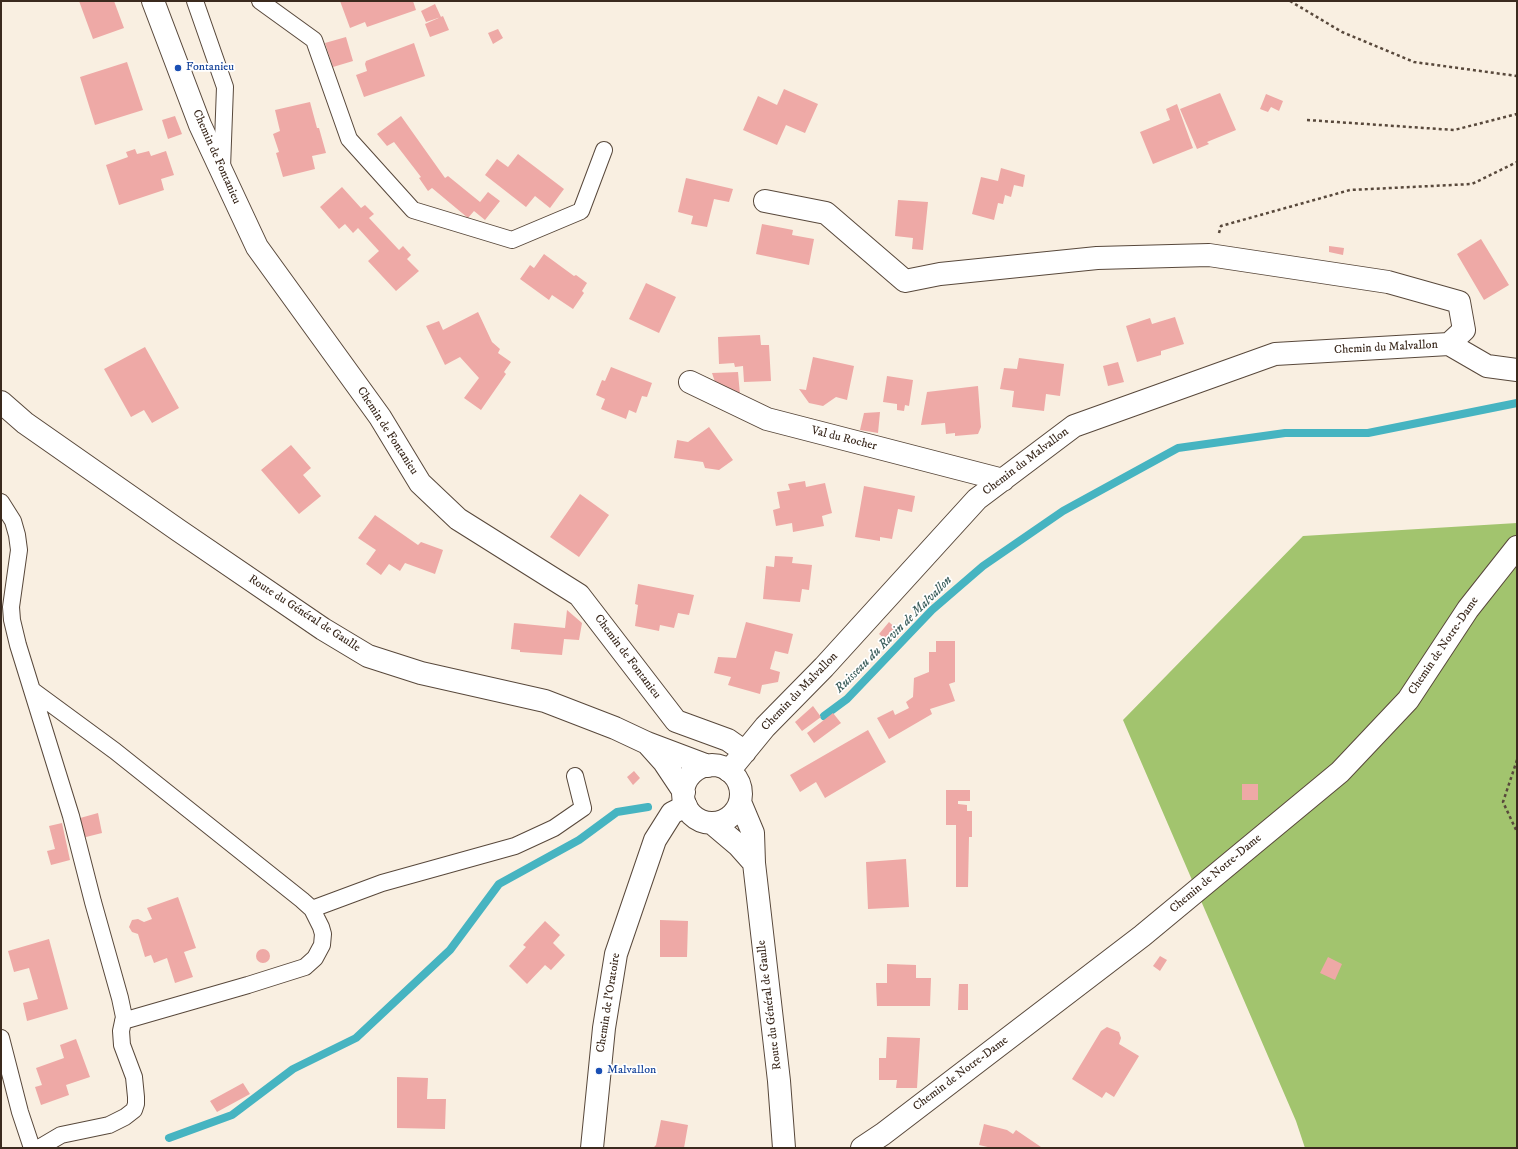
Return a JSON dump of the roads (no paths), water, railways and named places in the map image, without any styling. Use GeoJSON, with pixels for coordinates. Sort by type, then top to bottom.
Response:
{"type":"FeatureCollection","features":[{"type":"Feature","properties":{"kind":"street","name":"Chemin de Fontanieu"},"geometry":{"type":"LineString","coordinates":[[153,1],[200,125],[257,247],[380,417],[420,483],[458,519],[579,595],[676,721],[728,740],[745,752]]}},
{"type":"Feature","properties":{"kind":"street","name":"Chemin du Malvallon"},"geometry":{"type":"LineString","coordinates":[[729,771],[765,727],[824,667],[977,499],[1074,426],[1275,354],[1449,344],[1464,330],[1459,302],[1388,282],[1209,256],[1097,258],[940,274],[905,281],[826,213],[765,201]]}},
{"type":"Feature","properties":{"kind":"street"},"geometry":{"type":"LineString","coordinates":[[1449,344],[1487,366],[1517,370]]}},
{"type":"Feature","properties":{"kind":"street","name":"Val du Rocher"},"geometry":{"type":"LineString","coordinates":[[690,382],[768,419],[1003,480]]}},
{"type":"Feature","properties":{"kind":"street","name":"Route du Général de Gaulle"},"geometry":{"type":"LineString","coordinates":[[1,402],[25,423],[178,530],[323,629],[368,656],[421,673],[545,701],[615,728],[647,743],[708,766]]}},
{"type":"Feature","properties":{"kind":"street","name":"Chemin de Notre-Dame"},"geometry":{"type":"LineString","coordinates":[[862,1148],[883,1134],[1142,936],[1340,772],[1408,700],[1468,609],[1517,547]]}},
{"type":"Feature","properties":{"kind":"street","name":"Route du Général de Gaulle"},"geometry":{"type":"LineString","coordinates":[[647,743],[664,762],[685,799]]}},
{"type":"Feature","properties":{"kind":"street"},"geometry":{"type":"LineString","coordinates":[[712,823],[730,817],[740,802],[741,792],[739,783],[734,775],[717,766],[708,766],[698,769],[691,775],[685,799],[694,817],[712,823],[738,845],[754,863]]}},
{"type":"Feature","properties":{"kind":"street","name":"Chemin de l'Oratoire"},"geometry":{"type":"LineString","coordinates":[[592,1148],[603,1035],[616,954],[655,840],[672,813],[685,799]]}},
{"type":"Feature","properties":{"kind":"street","name":"Route du Général de Gaulle"},"geometry":{"type":"LineString","coordinates":[[740,802],[753,833],[754,863],[779,1082],[784,1148]]}},
{"type":"Feature","properties":{"kind":"lane"},"geometry":{"type":"LineString","coordinates":[[196,1],[225,87],[222,172]]}},
{"type":"Feature","properties":{"kind":"lane"},"geometry":{"type":"LineString","coordinates":[[260,1],[314,40],[349,139],[413,210],[512,240],[581,210],[604,150]]}},
{"type":"Feature","properties":{"kind":"lane"},"geometry":{"type":"LineString","coordinates":[[1,502],[13,521],[18,535],[19,550],[11,607],[18,645],[71,816],[120,998],[123,1021],[122,1045],[134,1077],[136,1104],[134,1110],[125,1117],[109,1125],[61,1135],[39,1148]]}},
{"type":"Feature","properties":{"kind":"lane"},"geometry":{"type":"LineString","coordinates":[[32,690],[115,751],[312,909],[321,926],[323,939],[322,945],[315,958],[305,967],[123,1021]]}},
{"type":"Feature","properties":{"kind":"lane"},"geometry":{"type":"LineString","coordinates":[[312,909],[382,883],[516,846],[554,828],[583,808],[575,776]]}},
{"type":"Feature","properties":{"kind":"lane"},"geometry":{"type":"LineString","coordinates":[[1,1038],[20,1112],[32,1148]]}},
{"type":"Feature","properties":{"kind":"waterway","name":"Ruisseau du Ravin de Malvallon"},"geometry":{"type":"LineString","coordinates":[[824,716],[847,699],[932,610],[983,566],[1063,511],[1178,448],[1285,433],[1368,433],[1517,403]]}},
{"type":"Feature","properties":{"kind":"waterway","name":"Ruisseau du Ravin de Malvallon"},"geometry":{"type":"LineString","coordinates":[[169,1138],[232,1115],[293,1069],[356,1038],[450,950],[499,884],[579,840],[617,812],[648,807]]}},
{"type":"Feature","properties":{"kind":"place","name":"Fontanieu"},"geometry":{"type":"Point","coordinates":[178,68]}},
{"type":"Feature","properties":{"kind":"place","name":"Malvallon"},"geometry":{"type":"Point","coordinates":[599,1071]}}]}
